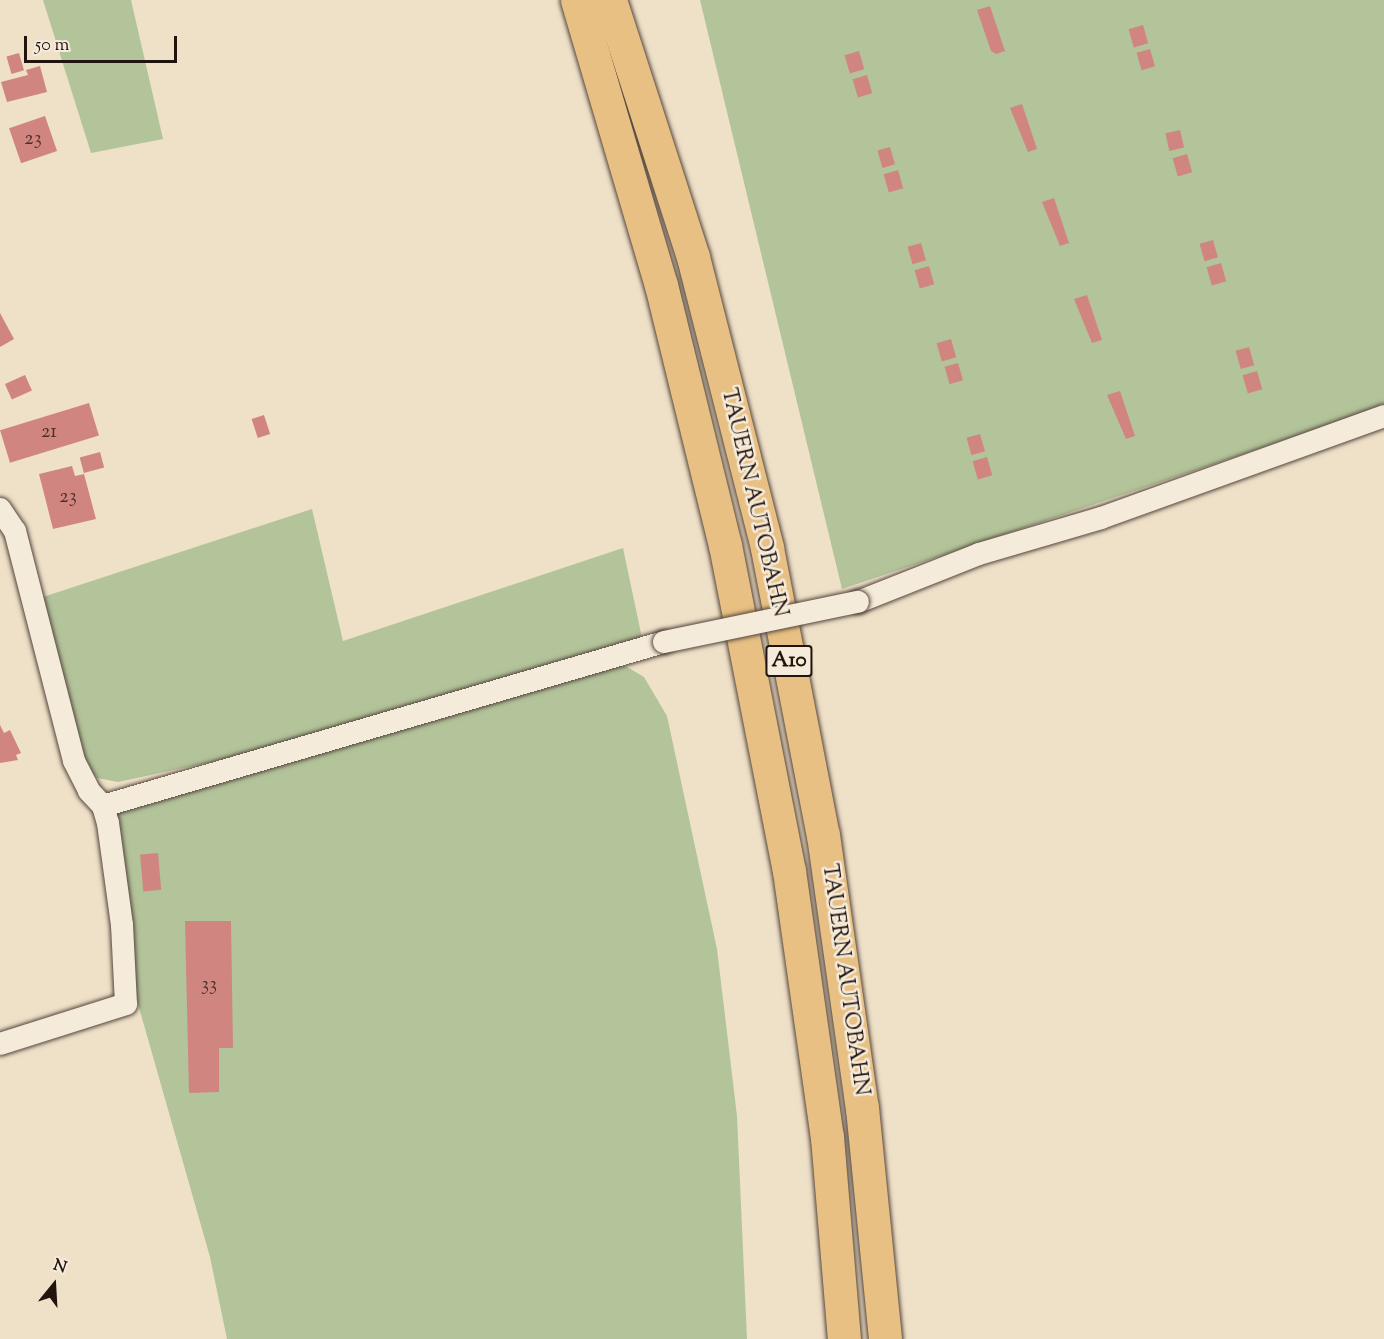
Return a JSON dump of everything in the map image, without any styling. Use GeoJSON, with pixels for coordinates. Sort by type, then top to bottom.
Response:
{"type":"FeatureCollection","features":[{"type":"Feature","properties":{"kind":"highway","name":"TAUERN AUTOBAHN"},"geometry":{"type":"LineString","coordinates":[[577,0],[661,285],[725,544],[789,871],[827,1137],[844,1339]]}},
{"type":"Feature","properties":{"kind":"highway","name":"TAUERN AUTOBAHN"},"geometry":{"type":"LineString","coordinates":[[610,0],[693,257],[767,548],[825,847],[862,1108],[885,1339]]}},
{"type":"Feature","properties":{"kind":"street"},"geometry":{"type":"LineString","coordinates":[[103,806],[664,642],[858,602],[979,554],[1101,518],[1384,416]]}},
{"type":"Feature","properties":{"kind":"street"},"geometry":{"type":"LineString","coordinates":[[0,509],[15,531],[74,761],[89,791],[103,806],[122,925],[126,1004],[0,1044]]}},
{"type":"Feature","properties":{"kind":"green space"},"geometry":{"type":"Polygon","coordinates":[[[43,0],[131,0],[163,139],[91,153],[43,0]]]}},
{"type":"Feature","properties":{"kind":"green space"},"geometry":{"type":"Polygon","coordinates":[[[700,0],[1384,0],[1384,407],[842,589],[700,0]]]}},
{"type":"Feature","properties":{"kind":"green space"},"geometry":{"type":"Polygon","coordinates":[[[312,509],[343,641],[623,548],[642,638],[328,737],[118,782],[97,778],[85,763],[43,597],[312,509]]]}},
{"type":"Feature","properties":{"kind":"green space"},"geometry":{"type":"Polygon","coordinates":[[[617,661],[644,677],[667,716],[717,949],[737,1116],[747,1339],[227,1339],[210,1257],[138,1004],[112,803],[617,661]]]}},
{"type":"Feature","properties":{"kind":"building"},"geometry":{"type":"Polygon","coordinates":[[[990,6],[1005,51],[996,54],[991,51],[977,10],[990,6]]]}},
{"type":"Feature","properties":{"kind":"building"},"geometry":{"type":"Polygon","coordinates":[[[1143,25],[1148,43],[1134,47],[1129,29],[1143,25]]]}},
{"type":"Feature","properties":{"kind":"building"},"geometry":{"type":"Polygon","coordinates":[[[1150,49],[1155,66],[1142,70],[1137,53],[1150,49]]]}},
{"type":"Feature","properties":{"kind":"building"},"geometry":{"type":"Polygon","coordinates":[[[859,51],[864,69],[850,73],[845,55],[859,51]]]}},
{"type":"Feature","properties":{"kind":"building"},"geometry":{"type":"Polygon","coordinates":[[[19,53],[24,70],[11,74],[7,57],[19,53]]]}},
{"type":"Feature","properties":{"kind":"building"},"geometry":{"type":"Polygon","coordinates":[[[40,66],[47,92],[7,102],[1,82],[28,75],[26,70],[40,66]]]}},
{"type":"Feature","properties":{"kind":"building"},"geometry":{"type":"Polygon","coordinates":[[[867,75],[872,93],[858,97],[853,79],[867,75]]]}},
{"type":"Feature","properties":{"kind":"building"},"geometry":{"type":"Polygon","coordinates":[[[1022,104],[1037,149],[1028,152],[1010,108],[1022,104]]]}},
{"type":"Feature","properties":{"kind":"building"},"geometry":{"type":"Polygon","coordinates":[[[45,116],[57,151],[21,163],[9,128],[45,116]]]}},
{"type":"Feature","properties":{"kind":"building"},"geometry":{"type":"Polygon","coordinates":[[[1180,130],[1184,148],[1169,151],[1165,133],[1180,130]]]}},
{"type":"Feature","properties":{"kind":"building"},"geometry":{"type":"Polygon","coordinates":[[[890,147],[895,164],[882,168],[878,151],[890,147]]]}},
{"type":"Feature","properties":{"kind":"building"},"geometry":{"type":"Polygon","coordinates":[[[1187,154],[1192,172],[1178,176],[1173,158],[1187,154]]]}},
{"type":"Feature","properties":{"kind":"building"},"geometry":{"type":"Polygon","coordinates":[[[898,170],[903,188],[889,192],[884,174],[898,170]]]}},
{"type":"Feature","properties":{"kind":"building"},"geometry":{"type":"Polygon","coordinates":[[[1054,198],[1069,243],[1060,246],[1042,202],[1054,198]]]}},
{"type":"Feature","properties":{"kind":"building"},"geometry":{"type":"Polygon","coordinates":[[[1213,240],[1218,257],[1205,261],[1200,244],[1213,240]]]}},
{"type":"Feature","properties":{"kind":"building"},"geometry":{"type":"Polygon","coordinates":[[[921,243],[926,260],[913,264],[908,247],[921,243]]]}},
{"type":"Feature","properties":{"kind":"building"},"geometry":{"type":"Polygon","coordinates":[[[1221,263],[1226,281],[1212,285],[1207,267],[1221,263]]]}},
{"type":"Feature","properties":{"kind":"building"},"geometry":{"type":"Polygon","coordinates":[[[929,266],[934,284],[920,288],[915,270],[929,266]]]}},
{"type":"Feature","properties":{"kind":"building"},"geometry":{"type":"Polygon","coordinates":[[[1087,295],[1102,340],[1092,343],[1074,299],[1087,295]]]}},
{"type":"Feature","properties":{"kind":"building"},"geometry":{"type":"Polygon","coordinates":[[[0,313],[14,339],[0,347],[0,313]]]}},
{"type":"Feature","properties":{"kind":"building"},"geometry":{"type":"Polygon","coordinates":[[[951,339],[956,357],[942,361],[937,343],[951,339]]]}},
{"type":"Feature","properties":{"kind":"building"},"geometry":{"type":"Polygon","coordinates":[[[1249,347],[1254,365],[1241,369],[1236,351],[1249,347]]]}},
{"type":"Feature","properties":{"kind":"building"},"geometry":{"type":"Polygon","coordinates":[[[958,363],[963,380],[950,384],[945,367],[958,363]]]}},
{"type":"Feature","properties":{"kind":"building"},"geometry":{"type":"Polygon","coordinates":[[[1257,371],[1262,389],[1248,393],[1243,375],[1257,371]]]}},
{"type":"Feature","properties":{"kind":"building"},"geometry":{"type":"Polygon","coordinates":[[[25,375],[32,391],[12,399],[5,384],[25,375]]]}},
{"type":"Feature","properties":{"kind":"building"},"geometry":{"type":"Polygon","coordinates":[[[1120,391],[1135,436],[1126,439],[1107,395],[1120,391]]]}},
{"type":"Feature","properties":{"kind":"building"},"geometry":{"type":"Polygon","coordinates":[[[89,403],[99,436],[10,463],[0,430],[89,403]]]}},
{"type":"Feature","properties":{"kind":"building"},"geometry":{"type":"Polygon","coordinates":[[[264,415],[270,434],[258,438],[252,419],[264,415]]]}},
{"type":"Feature","properties":{"kind":"building"},"geometry":{"type":"Polygon","coordinates":[[[980,434],[985,451],[972,455],[967,438],[980,434]]]}},
{"type":"Feature","properties":{"kind":"building"},"geometry":{"type":"Polygon","coordinates":[[[100,452],[104,467],[84,473],[80,457],[100,452]]]}},
{"type":"Feature","properties":{"kind":"building"},"geometry":{"type":"Polygon","coordinates":[[[987,457],[992,475],[978,479],[973,461],[987,457]]]}},
{"type":"Feature","properties":{"kind":"building"},"geometry":{"type":"Polygon","coordinates":[[[72,466],[75,476],[84,474],[96,519],[53,529],[39,474],[72,466]]]}},
{"type":"Feature","properties":{"kind":"building"},"geometry":{"type":"Polygon","coordinates":[[[0,725],[4,733],[10,730],[21,753],[16,755],[18,760],[0,763],[0,725]]]}},
{"type":"Feature","properties":{"kind":"building"},"geometry":{"type":"Polygon","coordinates":[[[158,853],[161,890],[143,891],[140,855],[158,853]]]}},
{"type":"Feature","properties":{"kind":"building"},"geometry":{"type":"Polygon","coordinates":[[[185,921],[231,921],[233,1048],[219,1048],[219,1092],[189,1093],[185,921]]]}}]}
